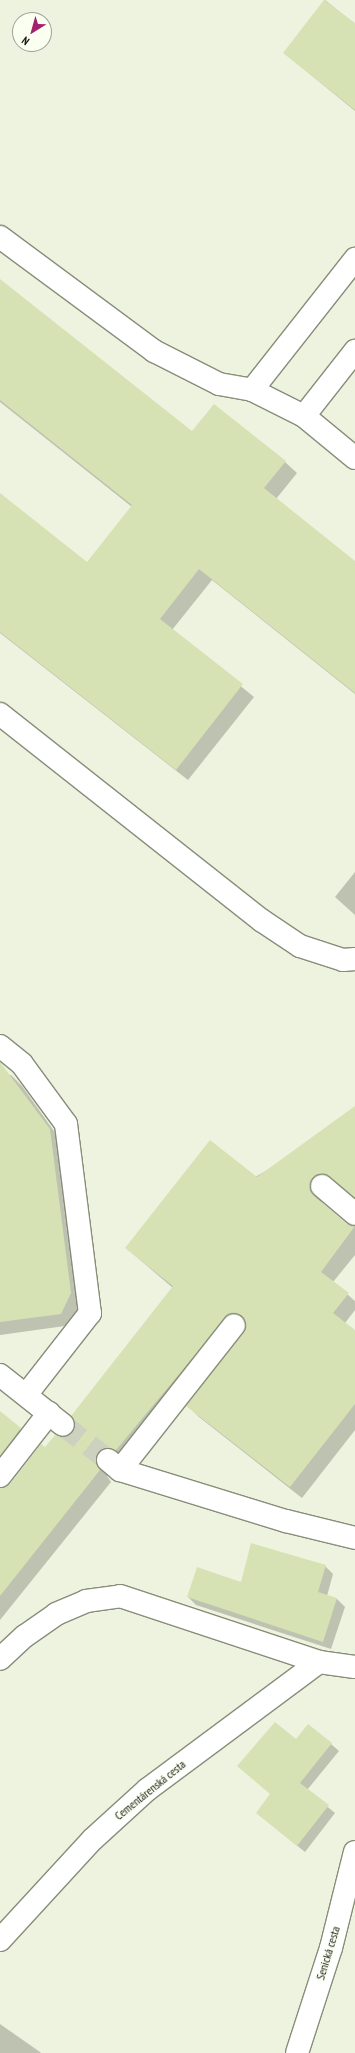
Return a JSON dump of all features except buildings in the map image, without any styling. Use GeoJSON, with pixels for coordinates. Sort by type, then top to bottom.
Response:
{"type":"FeatureCollection","features":[{"type":"Feature","properties":{"kind":"street"},"geometry":{"type":"LineString","coordinates":[[0,237],[154,351],[219,384],[252,390],[304,416],[355,458]]}},
{"type":"Feature","properties":{"kind":"street"},"geometry":{"type":"LineString","coordinates":[[252,390],[355,259]]}},
{"type":"Feature","properties":{"kind":"street"},"geometry":{"type":"LineString","coordinates":[[304,416],[355,351]]}},
{"type":"Feature","properties":{"kind":"street"},"geometry":{"type":"LineString","coordinates":[[0,714],[261,920],[300,946],[343,960],[355,959]]}},
{"type":"Feature","properties":{"kind":"street"},"geometry":{"type":"LineString","coordinates":[[0,1046],[22,1064],[66,1124],[90,1313],[26,1395]]}},
{"type":"Feature","properties":{"kind":"street"},"geometry":{"type":"LineString","coordinates":[[322,1186],[355,1214]]}},
{"type":"Feature","properties":{"kind":"street"},"geometry":{"type":"LineString","coordinates":[[234,1325],[114,1465],[286,1521],[355,1538]]}},
{"type":"Feature","properties":{"kind":"street"},"geometry":{"type":"LineString","coordinates":[[0,1375],[56,1419],[0,1476]]}},
{"type":"Feature","properties":{"kind":"street"},"geometry":{"type":"LineString","coordinates":[[0,1659],[25,1636],[56,1614],[86,1602],[120,1596],[319,1662],[355,1668]]}},
{"type":"Feature","properties":{"kind":"street","name":"Cementárenská cesta"},"geometry":{"type":"LineString","coordinates":[[0,1940],[93,1839],[148,1789],[319,1662]]}},
{"type":"Feature","properties":{"kind":"street","name":"Senická cesta"},"geometry":{"type":"LineString","coordinates":[[297,2053],[331,1948],[355,1852]]}},
{"type":"Feature","properties":{"kind":"tunnel"},"geometry":{"type":"LineString","coordinates":[[63,1425],[108,1460]]}}]}
